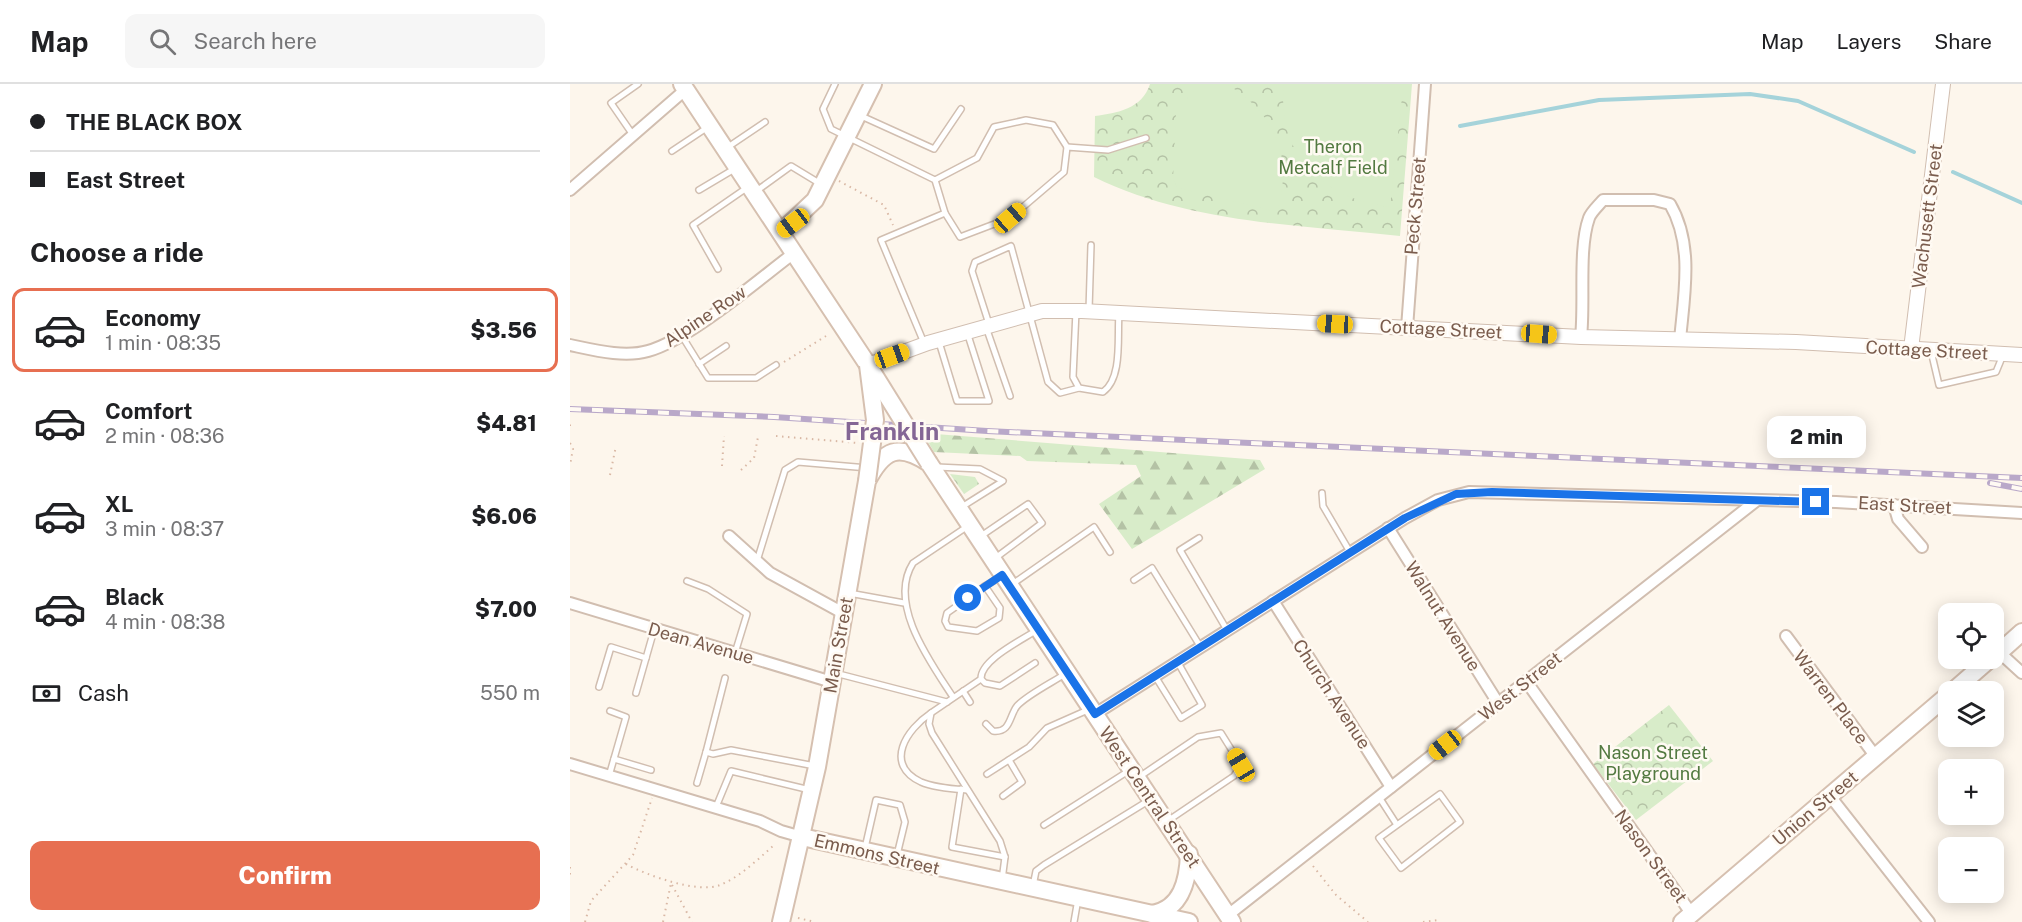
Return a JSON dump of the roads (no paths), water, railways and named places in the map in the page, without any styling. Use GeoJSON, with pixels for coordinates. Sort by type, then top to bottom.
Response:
{"type":"FeatureCollection","features":[{"type":"Feature","properties":{"kind":"main road"},"geometry":{"type":"LineString","coordinates":[[781,232],[805,212],[830,183],[846,136],[873,84]]}},
{"type":"Feature","properties":{"kind":"main road","name":"West Central Street"},"geometry":{"type":"LineString","coordinates":[[683,87],[781,232],[1038,629],[1189,854],[1225,920]]}},
{"type":"Feature","properties":{"kind":"main road","name":"Main Street"},"geometry":{"type":"LineString","coordinates":[[788,920],[868,474],[875,413],[868,365]]}},
{"type":"Feature","properties":{"kind":"main road"},"geometry":{"type":"LineString","coordinates":[[868,474],[878,461],[890,453],[908,452],[931,465]]}},
{"type":"Feature","properties":{"kind":"main road"},"geometry":{"type":"LineString","coordinates":[[2004,648],[2022,633]]}},
{"type":"Feature","properties":{"kind":"main road"},"geometry":{"type":"LineString","coordinates":[[1965,681],[1979,669]]}},
{"type":"Feature","properties":{"kind":"main road","name":"Union Street"},"geometry":{"type":"LineString","coordinates":[[1687,918],[1938,704]]}},
{"type":"Feature","properties":{"kind":"main road","name":"Emmons Street"},"geometry":{"type":"LineString","coordinates":[[802,837],[1190,922]]}},
{"type":"Feature","properties":{"kind":"main road"},"geometry":{"type":"LineString","coordinates":[[1151,914],[1167,908],[1179,898],[1187,876],[1189,854]]}},
{"type":"Feature","properties":{"kind":"street","name":"Peck Street"},"geometry":{"type":"LineString","coordinates":[[1407,328],[1425,84]]}},
{"type":"Feature","properties":{"kind":"street","name":"Wachusett Street"},"geometry":{"type":"LineString","coordinates":[[1911,349],[1944,84]]}},
{"type":"Feature","properties":{"kind":"street"},"geometry":{"type":"LineString","coordinates":[[570,190],[683,87]]}},
{"type":"Feature","properties":{"kind":"street"},"geometry":{"type":"LineString","coordinates":[[1581,337],[1584,305],[1583,249],[1589,217],[1603,200],[1654,200],[1670,204],[1681,223],[1685,240],[1680,340]]}},
{"type":"Feature","properties":{"kind":"street","name":"Alpine Row"},"geometry":{"type":"LineString","coordinates":[[570,345],[607,353],[646,352],[681,335],[794,253]]}},
{"type":"Feature","properties":{"kind":"street","name":"Cottage Street"},"geometry":{"type":"LineString","coordinates":[[868,365],[938,340],[1042,311],[1083,311],[1581,337],[2022,355]]}},
{"type":"Feature","properties":{"kind":"street","name":"East Street"},"geometry":{"type":"LineString","coordinates":[[1093,711],[1227,630],[1388,528],[1438,500],[1468,492],[1894,505],[2022,513]]}},
{"type":"Feature","properties":{"kind":"street","name":"West Street"},"geometry":{"type":"LineString","coordinates":[[1225,920],[1756,501]]}},
{"type":"Feature","properties":{"kind":"street"},"geometry":{"type":"LineString","coordinates":[[1894,505],[1898,519],[1922,547]]}},
{"type":"Feature","properties":{"kind":"street","name":"Walnut Avenue"},"geometry":{"type":"LineString","coordinates":[[1388,528],[1498,703]]}},
{"type":"Feature","properties":{"kind":"street"},"geometry":{"type":"LineString","coordinates":[[729,536],[756,563],[843,613]]}},
{"type":"Feature","properties":{"kind":"street","name":"Church Avenue"},"geometry":{"type":"LineString","coordinates":[[1273,601],[1391,787]]}},
{"type":"Feature","properties":{"kind":"street","name":"Dean Avenue"},"geometry":{"type":"LineString","coordinates":[[570,603],[735,653],[832,677]]}},
{"type":"Feature","properties":{"kind":"street","name":"Warren Place"},"geometry":{"type":"LineString","coordinates":[[1786,636],[1876,757]]}},
{"type":"Feature","properties":{"kind":"street"},"geometry":{"type":"LineString","coordinates":[[2004,662],[2022,673]]}},
{"type":"Feature","properties":{"kind":"street","name":"Nason Street"},"geometry":{"type":"LineString","coordinates":[[1526,681],[1687,918]]}},
{"type":"Feature","properties":{"kind":"street","name":"Emmons Street"},"geometry":{"type":"LineString","coordinates":[[571,768],[609,776],[716,807],[802,837]]}},
{"type":"Feature","properties":{"kind":"street"},"geometry":{"type":"LineString","coordinates":[[1830,796],[1929,922]]}},
{"type":"Feature","properties":{"kind":"lane"},"geometry":{"type":"LineString","coordinates":[[633,135],[611,104],[638,84]]}},
{"type":"Feature","properties":{"kind":"lane"},"geometry":{"type":"LineString","coordinates":[[836,84],[823,109],[831,129],[935,180],[945,213],[960,237],[1010,218],[1064,172],[1067,147],[1053,125],[1026,120],[994,127],[977,158],[935,180]]}},
{"type":"Feature","properties":{"kind":"lane"},"geometry":{"type":"LineString","coordinates":[[858,114],[934,149],[961,109]]}},
{"type":"Feature","properties":{"kind":"lane"},"geometry":{"type":"LineString","coordinates":[[724,149],[765,122]]}},
{"type":"Feature","properties":{"kind":"lane"},"geometry":{"type":"LineString","coordinates":[[672,151],[709,127]]}},
{"type":"Feature","properties":{"kind":"lane"},"geometry":{"type":"LineString","coordinates":[[1067,147],[1108,150],[1146,138]]}},
{"type":"Feature","properties":{"kind":"lane"},"geometry":{"type":"LineString","coordinates":[[718,269],[693,225],[791,166],[830,183]]}},
{"type":"Feature","properties":{"kind":"lane"},"geometry":{"type":"LineString","coordinates":[[699,190],[736,167]]}},
{"type":"Feature","properties":{"kind":"lane"},"geometry":{"type":"LineString","coordinates":[[924,345],[881,240],[945,213]]}},
{"type":"Feature","properties":{"kind":"lane"},"geometry":{"type":"LineString","coordinates":[[1079,388],[1073,377],[1091,245]]}},
{"type":"Feature","properties":{"kind":"lane"},"geometry":{"type":"LineString","coordinates":[[1010,396],[972,271],[975,262],[1011,246],[1053,389],[1060,393],[1079,388],[1104,392],[1110,387],[1116,369],[1119,313]]}},
{"type":"Feature","properties":{"kind":"lane"},"geometry":{"type":"LineString","coordinates":[[938,340],[957,401],[989,401],[967,332]]}},
{"type":"Feature","properties":{"kind":"lane"},"geometry":{"type":"LineString","coordinates":[[681,335],[708,378],[756,378],[776,364]]}},
{"type":"Feature","properties":{"kind":"lane"},"geometry":{"type":"LineString","coordinates":[[699,364],[726,346]]}},
{"type":"Feature","properties":{"kind":"lane"},"geometry":{"type":"LineString","coordinates":[[1930,350],[1939,385],[1996,372],[2003,354]]}},
{"type":"Feature","properties":{"kind":"lane"},"geometry":{"type":"LineString","coordinates":[[756,563],[785,470],[798,462],[868,474]]}},
{"type":"Feature","properties":{"kind":"lane"},"geometry":{"type":"LineString","coordinates":[[931,465],[980,469],[1003,481],[959,509]]}},
{"type":"Feature","properties":{"kind":"lane"},"geometry":{"type":"LineString","coordinates":[[1322,493],[1323,506],[1350,552]]}},
{"type":"Feature","properties":{"kind":"lane"},"geometry":{"type":"LineString","coordinates":[[953,697],[924,650],[904,603],[908,572],[912,563],[1028,504],[1042,523],[993,560]]}},
{"type":"Feature","properties":{"kind":"lane"},"geometry":{"type":"LineString","coordinates":[[986,586],[1000,608],[999,618],[977,630],[948,627],[945,621],[947,613],[986,586],[1006,580],[1094,527],[1110,552]]}},
{"type":"Feature","properties":{"kind":"lane"},"geometry":{"type":"LineString","coordinates":[[1198,538],[1180,550],[1227,630]]}},
{"type":"Feature","properties":{"kind":"lane"},"geometry":{"type":"LineString","coordinates":[[1134,580],[1152,568],[1200,646]]}},
{"type":"Feature","properties":{"kind":"lane"},"geometry":{"type":"LineString","coordinates":[[687,581],[708,589],[747,614],[735,653]]}},
{"type":"Feature","properties":{"kind":"lane"},"geometry":{"type":"LineString","coordinates":[[847,593],[904,603]]}},
{"type":"Feature","properties":{"kind":"lane"},"geometry":{"type":"LineString","coordinates":[[1035,663],[1000,686],[985,683],[981,679],[981,672],[986,664],[1038,629]]}},
{"type":"Feature","properties":{"kind":"lane"},"geometry":{"type":"LineString","coordinates":[[636,693],[654,630]]}},
{"type":"Feature","properties":{"kind":"lane"},"geometry":{"type":"LineString","coordinates":[[599,687],[611,647],[646,658]]}},
{"type":"Feature","properties":{"kind":"lane"},"geometry":{"type":"LineString","coordinates":[[1154,675],[1181,718],[1202,705],[1177,661]]}},
{"type":"Feature","properties":{"kind":"lane"},"geometry":{"type":"LineString","coordinates":[[986,724],[993,731],[1003,729],[1010,724],[1018,706],[1067,672]]}},
{"type":"Feature","properties":{"kind":"lane"},"geometry":{"type":"LineString","coordinates":[[832,677],[947,702]]}},
{"type":"Feature","properties":{"kind":"lane"},"geometry":{"type":"LineString","coordinates":[[697,783],[725,678]]}},
{"type":"Feature","properties":{"kind":"lane"},"geometry":{"type":"LineString","coordinates":[[964,790],[923,783],[912,775],[904,764],[902,750],[907,734],[931,712],[981,679]]}},
{"type":"Feature","properties":{"kind":"lane"},"geometry":{"type":"LineString","coordinates":[[963,691],[970,702]]}},
{"type":"Feature","properties":{"kind":"lane"},"geometry":{"type":"LineString","coordinates":[[609,776],[626,717],[610,711]]}},
{"type":"Feature","properties":{"kind":"lane"},"geometry":{"type":"LineString","coordinates":[[987,774],[1029,747],[1047,728],[1093,711]]}},
{"type":"Feature","properties":{"kind":"lane"},"geometry":{"type":"LineString","coordinates":[[931,712],[929,724],[932,733],[964,790],[998,836],[1005,857],[1002,881]]}},
{"type":"Feature","properties":{"kind":"lane"},"geometry":{"type":"LineString","coordinates":[[1044,825],[1198,737],[1221,732],[1241,765],[1234,776],[1167,821]]}},
{"type":"Feature","properties":{"kind":"lane"},"geometry":{"type":"LineString","coordinates":[[706,752],[713,754],[731,750],[817,766]]}},
{"type":"Feature","properties":{"kind":"lane"},"geometry":{"type":"LineString","coordinates":[[614,759],[651,770]]}},
{"type":"Feature","properties":{"kind":"lane"},"geometry":{"type":"LineString","coordinates":[[1003,796],[1022,782],[1009,760]]}},
{"type":"Feature","properties":{"kind":"lane"},"geometry":{"type":"LineString","coordinates":[[716,807],[731,771],[812,790]]}},
{"type":"Feature","properties":{"kind":"lane"},"geometry":{"type":"LineString","coordinates":[[964,790],[952,847],[1005,857]]}},
{"type":"Feature","properties":{"kind":"lane"},"geometry":{"type":"LineString","coordinates":[[1440,794],[1460,822],[1401,868],[1379,838],[1397,825],[1440,794]]}},
{"type":"Feature","properties":{"kind":"lane"},"geometry":{"type":"LineString","coordinates":[[1379,797],[1397,825]]}},
{"type":"Feature","properties":{"kind":"lane"},"geometry":{"type":"LineString","coordinates":[[1032,888],[1036,871],[1044,865],[1152,799]]}},
{"type":"Feature","properties":{"kind":"lane"},"geometry":{"type":"LineString","coordinates":[[864,852],[876,800],[900,805],[905,822],[896,859]]}},
{"type":"Feature","properties":{"kind":"lane"},"geometry":{"type":"LineString","coordinates":[[1074,922],[1078,898]]}},
{"type":"Feature","properties":{"kind":"waterway"},"geometry":{"type":"LineString","coordinates":[[1460,126],[1599,100],[1750,94],[1798,101],[1914,152]]}},
{"type":"Feature","properties":{"kind":"waterway"},"geometry":{"type":"LineString","coordinates":[[1953,172],[2022,203]]}},
{"type":"Feature","properties":{"kind":"railway"},"geometry":{"type":"LineString","coordinates":[[570,409],[774,417],[987,431],[2022,478]]}},
{"type":"Feature","properties":{"kind":"railway"},"geometry":{"type":"LineString","coordinates":[[1990,483],[2022,489]]}},
{"type":"Feature","properties":{"kind":"district","name":"Franklin"},"geometry":{"type":"Point","coordinates":[892,431]}},
{"type":"Feature","properties":{"kind":"park label","name":"Theron Metcalf Field"},"geometry":{"type":"Point","coordinates":[1333,156]}},
{"type":"Feature","properties":{"kind":"park label","name":"Nason Street Playground"},"geometry":{"type":"Point","coordinates":[1653,762]}}]}
